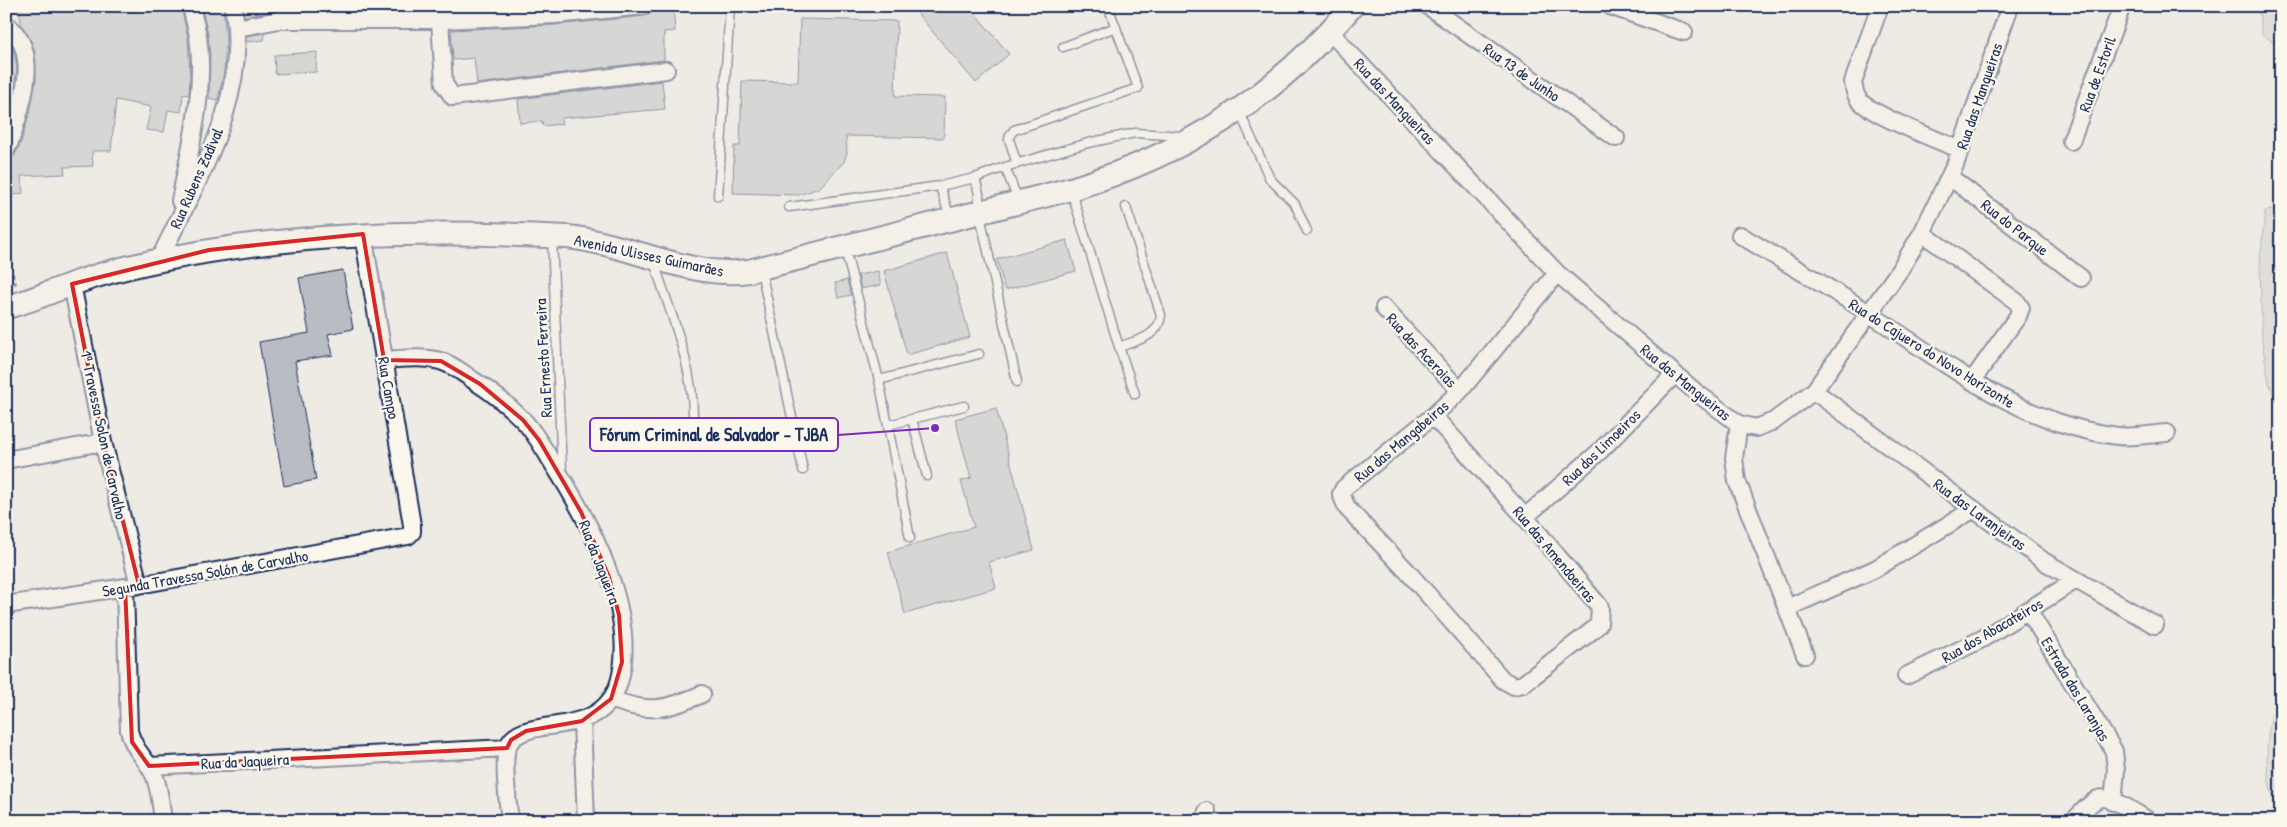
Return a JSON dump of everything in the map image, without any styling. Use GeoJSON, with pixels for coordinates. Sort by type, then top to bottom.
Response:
{"type":"FeatureCollection","features":[{"type":"Feature","properties":{"kind":"main road","name":"Avenida Ulisses Guimarães"},"geometry":{"type":"LineString","coordinates":[[14,306],[72,284],[159,260],[253,243],[363,234],[552,236],[594,241],[722,273],[735,273],[761,268],[950,218],[1071,189],[1105,178],[1196,137],[1239,111],[1287,74],[1330,32],[1352,6]]}},
{"type":"Feature","properties":{"kind":"street"},"geometry":{"type":"LineString","coordinates":[[176,222],[200,84],[198,37],[190,6]]}},
{"type":"Feature","properties":{"kind":"street","name":"Rua Rubens Zadival"},"geometry":{"type":"LineString","coordinates":[[159,260],[216,143],[231,92],[237,28],[233,6]]}},
{"type":"Feature","properties":{"kind":"street"},"geometry":{"type":"LineString","coordinates":[[279,20],[301,6]]}},
{"type":"Feature","properties":{"kind":"street"},"geometry":{"type":"LineString","coordinates":[[237,28],[279,20],[440,20],[555,15],[644,6]]}},
{"type":"Feature","properties":{"kind":"street","name":"Rua 13 de Junho"},"geometry":{"type":"LineString","coordinates":[[1428,6],[1616,138]]}},
{"type":"Feature","properties":{"kind":"street"},"geometry":{"type":"LineString","coordinates":[[1610,6],[1684,32]]}},
{"type":"Feature","properties":{"kind":"street"},"geometry":{"type":"LineString","coordinates":[[1880,6],[1853,82],[1854,92],[1860,102],[1877,113],[1961,150]]}},
{"type":"Feature","properties":{"kind":"street","name":"Rua das Mangueiras"},"geometry":{"type":"LineString","coordinates":[[1330,32],[1557,273],[1696,394],[1739,424],[1756,428],[1765,425],[1814,391],[1870,314],[1922,232],[1950,177],[1961,150],[2010,6]]}},
{"type":"Feature","properties":{"kind":"street","name":"Rua de Estoril"},"geometry":{"type":"LineString","coordinates":[[2072,141],[2122,6]]}},
{"type":"Feature","properties":{"kind":"street"},"geometry":{"type":"LineString","coordinates":[[440,20],[444,84],[453,97],[666,70]]}},
{"type":"Feature","properties":{"kind":"street"},"geometry":{"type":"LineString","coordinates":[[6,24],[17,34],[24,46],[27,70],[25,92],[6,150]]}},
{"type":"Feature","properties":{"kind":"street","name":"Rua do Parque"},"geometry":{"type":"LineString","coordinates":[[1950,177],[2081,278]]}},
{"type":"Feature","properties":{"kind":"street"},"geometry":{"type":"LineString","coordinates":[[1922,232],[2017,302],[2021,308],[2018,316],[1972,381]]}},
{"type":"Feature","properties":{"kind":"street","name":"Rua Campo"},"geometry":{"type":"LineString","coordinates":[[363,234],[412,525],[412,532],[404,538]]}},
{"type":"Feature","properties":{"kind":"street","name":"Rua do Cajuero do Novo Horizonte"},"geometry":{"type":"LineString","coordinates":[[1740,235],[1870,314],[1972,381],[2031,414],[2046,420],[2120,436],[2167,433]]}},
{"type":"Feature","properties":{"kind":"street","name":"Rua das Mangabeiras"},"geometry":{"type":"LineString","coordinates":[[1523,684],[1514,686],[1503,680],[1407,571],[1347,508],[1341,498],[1344,488],[1433,416],[1460,391],[1557,273]]}},
{"type":"Feature","properties":{"kind":"street","name":"1ª Travessa Solon de Carvalho"},"geometry":{"type":"LineString","coordinates":[[72,284],[132,586],[129,731],[138,753],[149,766],[156,781],[163,821]]}},
{"type":"Feature","properties":{"kind":"street","name":"Rua das Aceroias"},"geometry":{"type":"LineString","coordinates":[[1384,308],[1460,391]]}},
{"type":"Feature","properties":{"kind":"street","name":"Rua da Jaqueira"},"geometry":{"type":"LineString","coordinates":[[149,766],[507,748],[511,740],[526,731],[582,721],[599,712],[611,698],[619,680],[622,662],[623,640],[620,615],[609,577],[595,541],[562,478],[539,440],[523,420],[504,403],[461,371],[441,361],[422,358],[384,360]]}},
{"type":"Feature","properties":{"kind":"street","name":"Rua dos Limoeiros"},"geometry":{"type":"LineString","coordinates":[[1525,517],[1600,451],[1675,374]]}},
{"type":"Feature","properties":{"kind":"street","name":"Rua das Laranjeiras"},"geometry":{"type":"LineString","coordinates":[[1814,391],[2045,562],[2155,625]]}},
{"type":"Feature","properties":{"kind":"street","name":"Rua das Amendoeiras"},"geometry":{"type":"LineString","coordinates":[[1433,416],[1525,517],[1600,607],[1602,616],[1599,624],[1523,684]]}},
{"type":"Feature","properties":{"kind":"street"},"geometry":{"type":"LineString","coordinates":[[1739,424],[1734,458],[1737,481],[1805,655]]}},
{"type":"Feature","properties":{"kind":"street"},"geometry":{"type":"LineString","coordinates":[[6,460],[103,442]]}},
{"type":"Feature","properties":{"kind":"street"},"geometry":{"type":"LineString","coordinates":[[1787,608],[1875,569],[1974,509]]}},
{"type":"Feature","properties":{"kind":"street","name":"Segunda Travessa Solón de Carvalho"},"geometry":{"type":"LineString","coordinates":[[6,605],[132,586],[404,538]]}},
{"type":"Feature","properties":{"kind":"street","name":"Rua dos Abacateiros"},"geometry":{"type":"LineString","coordinates":[[1906,676],[1982,639],[2076,580]]}},
{"type":"Feature","properties":{"kind":"street","name":"Estrada das Laranjas"},"geometry":{"type":"LineString","coordinates":[[2028,610],[2114,751],[2116,770],[2113,802]]}},
{"type":"Feature","properties":{"kind":"street"},"geometry":{"type":"LineString","coordinates":[[611,698],[633,707],[657,709],[686,701],[702,694]]}},
{"type":"Feature","properties":{"kind":"street"},"geometry":{"type":"LineString","coordinates":[[582,721],[586,821]]}},
{"type":"Feature","properties":{"kind":"street"},"geometry":{"type":"LineString","coordinates":[[507,748],[510,821]]}},
{"type":"Feature","properties":{"kind":"street"},"geometry":{"type":"LineString","coordinates":[[2073,821],[2096,800],[2103,798],[2149,821]]}},
{"type":"Feature","properties":{"kind":"lane"},"geometry":{"type":"LineString","coordinates":[[718,196],[730,6]]}},
{"type":"Feature","properties":{"kind":"lane"},"geometry":{"type":"LineString","coordinates":[[1017,164],[1009,139],[1014,130],[1138,88],[1108,6]]}},
{"type":"Feature","properties":{"kind":"lane"},"geometry":{"type":"LineString","coordinates":[[1063,47],[1116,27]]}},
{"type":"Feature","properties":{"kind":"lane"},"geometry":{"type":"LineString","coordinates":[[1239,111],[1270,179],[1295,204],[1307,231]]}},
{"type":"Feature","properties":{"kind":"lane"},"geometry":{"type":"LineString","coordinates":[[789,207],[940,186],[976,178],[1005,167],[1088,143],[1135,133],[1196,137]]}},
{"type":"Feature","properties":{"kind":"lane"},"geometry":{"type":"LineString","coordinates":[[1005,167],[1018,202]]}},
{"type":"Feature","properties":{"kind":"lane"},"geometry":{"type":"LineString","coordinates":[[976,178],[979,194],[979,211],[1017,382]]}},
{"type":"Feature","properties":{"kind":"lane"},"geometry":{"type":"LineString","coordinates":[[940,186],[950,218]]}},
{"type":"Feature","properties":{"kind":"lane"},"geometry":{"type":"LineString","coordinates":[[1071,189],[1135,394]]}},
{"type":"Feature","properties":{"kind":"lane"},"geometry":{"type":"LineString","coordinates":[[1119,347],[1154,332],[1160,324],[1161,315],[1126,207]]}},
{"type":"Feature","properties":{"kind":"lane","name":"Rua Ernesto Ferreira"},"geometry":{"type":"LineString","coordinates":[[552,236],[562,478]]}},
{"type":"Feature","properties":{"kind":"lane"},"geometry":{"type":"LineString","coordinates":[[844,247],[879,380],[910,538]]}},
{"type":"Feature","properties":{"kind":"lane"},"geometry":{"type":"LineString","coordinates":[[653,257],[689,374],[693,397],[692,420]]}},
{"type":"Feature","properties":{"kind":"lane"},"geometry":{"type":"LineString","coordinates":[[761,268],[803,470]]}},
{"type":"Feature","properties":{"kind":"lane"},"geometry":{"type":"LineString","coordinates":[[879,380],[979,354]]}},
{"type":"Feature","properties":{"kind":"lane"},"geometry":{"type":"LineString","coordinates":[[888,425],[964,406]]}},
{"type":"Feature","properties":{"kind":"lane"},"geometry":{"type":"LineString","coordinates":[[912,419],[927,476]]}},
{"type":"Feature","properties":{"kind":"path"},"geometry":{"type":"LineString","coordinates":[[6,250],[14,306]]}},
{"type":"Feature","properties":{"kind":"highlighted area"},"geometry":{"type":"Polygon","coordinates":[[[363,234],[384,360],[441,361],[480,384],[523,420],[539,440],[581,512],[609,577],[619,615],[622,662],[611,699],[582,721],[526,731],[511,740],[507,748],[149,766],[132,742],[125,587],[139,585],[103,442],[72,284],[209,250],[363,234]]]}},
{"type":"Feature","properties":{"kind":"shaded area"},"geometry":{"type":"Polygon","coordinates":[[[2258,6],[2281,6],[2281,48],[2262,34],[2258,6]]]}},
{"type":"Feature","properties":{"kind":"shaded area"},"geometry":{"type":"Polygon","coordinates":[[[2281,209],[2281,412],[2269,383],[2262,342],[2260,261],[2265,211],[2281,209]]]}},
{"type":"Feature","properties":{"kind":"shaded area"},"geometry":{"type":"Polygon","coordinates":[[[2281,693],[2281,816],[2269,783],[2267,758],[2271,719],[2281,693]]]}},
{"type":"Feature","properties":{"kind":"building"},"geometry":{"type":"Polygon","coordinates":[[[18,6],[35,6],[36,9],[45,6],[181,6],[188,38],[190,77],[189,95],[183,94],[181,112],[168,110],[164,132],[146,130],[151,107],[116,100],[111,151],[92,151],[93,166],[64,167],[65,174],[21,176],[23,193],[6,197],[6,160],[15,155],[21,142],[36,80],[35,52],[22,26],[18,6]]]}},
{"type":"Feature","properties":{"kind":"building"},"geometry":{"type":"Polygon","coordinates":[[[201,6],[223,6],[226,40],[224,72],[218,100],[209,98],[210,56],[208,34],[201,6]]]}},
{"type":"Feature","properties":{"kind":"building"},"geometry":{"type":"Polygon","coordinates":[[[243,6],[267,6],[267,12],[244,16],[243,6]]]}},
{"type":"Feature","properties":{"kind":"building"},"geometry":{"type":"Polygon","coordinates":[[[441,6],[526,6],[441,10],[441,6]]]}},
{"type":"Feature","properties":{"kind":"building"},"geometry":{"type":"Polygon","coordinates":[[[673,6],[675,31],[664,32],[664,60],[477,84],[474,58],[453,60],[451,30],[555,25],[645,16],[650,14],[654,8],[673,6]]]}},
{"type":"Feature","properties":{"kind":"building"},"geometry":{"type":"Polygon","coordinates":[[[911,6],[969,6],[1009,54],[976,83],[911,6]]]}},
{"type":"Feature","properties":{"kind":"building"},"geometry":{"type":"Polygon","coordinates":[[[800,19],[897,21],[895,96],[945,97],[944,138],[846,136],[847,152],[844,162],[819,188],[799,195],[733,193],[734,146],[740,146],[742,81],[798,82],[800,19]]]}},
{"type":"Feature","properties":{"kind":"building"},"geometry":{"type":"Polygon","coordinates":[[[265,33],[264,40],[246,42],[246,36],[265,33]]]}},
{"type":"Feature","properties":{"kind":"building"},"geometry":{"type":"Polygon","coordinates":[[[6,38],[13,48],[17,67],[14,90],[6,121],[6,38]]]}},
{"type":"Feature","properties":{"kind":"building"},"geometry":{"type":"Polygon","coordinates":[[[317,52],[316,72],[275,74],[274,55],[317,52]]]}},
{"type":"Feature","properties":{"kind":"building"},"geometry":{"type":"Polygon","coordinates":[[[662,81],[665,109],[561,118],[562,124],[543,126],[542,121],[520,123],[518,99],[662,81]]]}},
{"type":"Feature","properties":{"kind":"building"},"geometry":{"type":"Polygon","coordinates":[[[1067,240],[1076,271],[1005,290],[997,259],[1067,240]]]}},
{"type":"Feature","properties":{"kind":"building"},"geometry":{"type":"Polygon","coordinates":[[[947,253],[970,337],[907,355],[884,271],[947,253]]]}},
{"type":"Feature","properties":{"kind":"building"},"geometry":{"type":"Polygon","coordinates":[[[343,270],[353,329],[328,334],[333,355],[295,361],[316,480],[284,486],[259,342],[309,333],[299,278],[343,270]]]}},
{"type":"Feature","properties":{"kind":"building"},"geometry":{"type":"Polygon","coordinates":[[[878,271],[881,285],[861,289],[858,275],[878,271]]]}},
{"type":"Feature","properties":{"kind":"building"},"geometry":{"type":"Polygon","coordinates":[[[847,280],[851,295],[838,298],[835,283],[847,280]]]}},
{"type":"Feature","properties":{"kind":"building"},"geometry":{"type":"Polygon","coordinates":[[[996,408],[1034,550],[989,562],[996,588],[905,614],[888,552],[974,527],[961,481],[971,478],[955,419],[996,408]]]}},
{"type":"Feature","properties":{"kind":"place","name":"Fórum Criminal de Salvador - TJBA"},"geometry":{"type":"Point","coordinates":[935,428]}}]}
